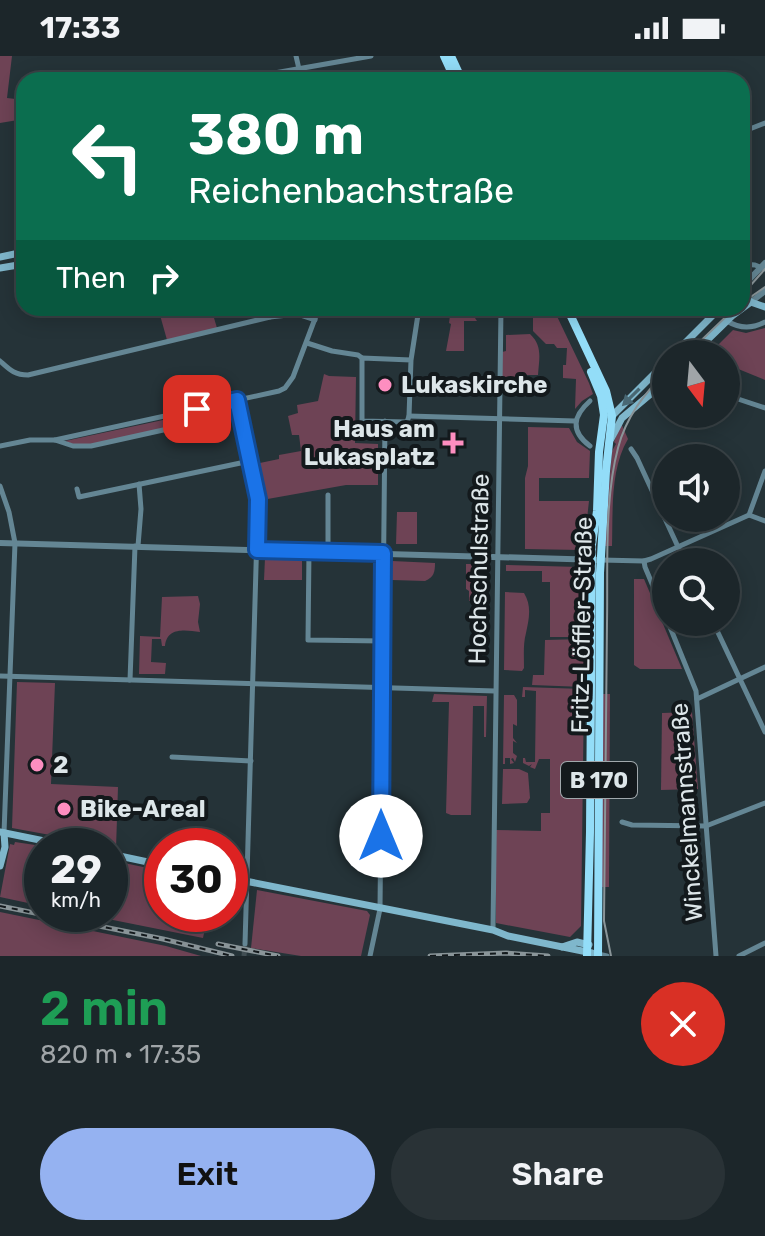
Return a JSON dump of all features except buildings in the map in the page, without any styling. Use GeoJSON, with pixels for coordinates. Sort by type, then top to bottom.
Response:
{"type":"FeatureCollection","features":[{"type":"Feature","properties":{"kind":"main road"},"geometry":{"type":"LineString","coordinates":[[751,302],[765,307]]}},
{"type":"Feature","properties":{"kind":"main road","name":"B 170"},"geometry":{"type":"LineString","coordinates":[[567,316],[598,389],[603,406],[603,428]]}},
{"type":"Feature","properties":{"kind":"main road","name":"B 170"},"geometry":{"type":"LineString","coordinates":[[568,316],[606,391],[612,416],[610,441]]}},
{"type":"Feature","properties":{"kind":"main road"},"geometry":{"type":"LineString","coordinates":[[688,340],[711,316]]}},
{"type":"Feature","properties":{"kind":"main road"},"geometry":{"type":"LineString","coordinates":[[707,340],[732,316]]}},
{"type":"Feature","properties":{"kind":"main road"},"geometry":{"type":"LineString","coordinates":[[603,428],[652,376]]}},
{"type":"Feature","properties":{"kind":"main road"},"geometry":{"type":"LineString","coordinates":[[610,441],[622,418],[652,395]]}},
{"type":"Feature","properties":{"kind":"main road","name":"Fritz-Löffler-Straße"},"geometry":{"type":"LineString","coordinates":[[601,955],[596,559],[592,537],[603,428]]}},
{"type":"Feature","properties":{"kind":"main road","name":"Fritz-Löffler-Straße"},"geometry":{"type":"LineString","coordinates":[[587,951],[596,559],[610,441]]}},
{"type":"Feature","properties":{"kind":"main road"},"geometry":{"type":"LineString","coordinates":[[0,866],[5,847],[1,835],[24,839]]}},
{"type":"Feature","properties":{"kind":"main road"},"geometry":{"type":"LineString","coordinates":[[248,882],[493,930],[508,936],[601,955]]}},
{"type":"Feature","properties":{"kind":"street"},"geometry":{"type":"LineString","coordinates":[[296,56],[299,69]]}},
{"type":"Feature","properties":{"kind":"street"},"geometry":{"type":"LineString","coordinates":[[282,72],[371,56]]}},
{"type":"Feature","properties":{"kind":"street"},"geometry":{"type":"LineString","coordinates":[[751,302],[765,291]]}},
{"type":"Feature","properties":{"kind":"street"},"geometry":{"type":"LineString","coordinates":[[0,361],[10,371],[28,375],[279,316]]}},
{"type":"Feature","properties":{"kind":"street"},"geometry":{"type":"LineString","coordinates":[[303,316],[315,320]]}},
{"type":"Feature","properties":{"kind":"street"},"geometry":{"type":"LineString","coordinates":[[0,446],[30,440],[55,440],[273,393],[285,388],[293,377],[316,316]]}},
{"type":"Feature","properties":{"kind":"street"},"geometry":{"type":"LineString","coordinates":[[362,358],[362,421],[407,422],[418,316]]}},
{"type":"Feature","properties":{"kind":"street","name":"Hochschulstraße"},"geometry":{"type":"LineString","coordinates":[[493,930],[501,316]]}},
{"type":"Feature","properties":{"kind":"street"},"geometry":{"type":"LineString","coordinates":[[726,320],[746,328],[765,322]]}},
{"type":"Feature","properties":{"kind":"street"},"geometry":{"type":"LineString","coordinates":[[307,343],[362,358],[411,360]]}},
{"type":"Feature","properties":{"kind":"street"},"geometry":{"type":"LineString","coordinates":[[237,400],[258,499],[248,852]]}},
{"type":"Feature","properties":{"kind":"street"},"geometry":{"type":"LineString","coordinates":[[740,400],[765,408]]}},
{"type":"Feature","properties":{"kind":"street"},"geometry":{"type":"LineString","coordinates":[[590,401],[580,409],[575,421],[577,432],[590,446]]}},
{"type":"Feature","properties":{"kind":"street"},"geometry":{"type":"LineString","coordinates":[[55,440],[73,446],[91,446],[240,413]]}},
{"type":"Feature","properties":{"kind":"street"},"geometry":{"type":"LineString","coordinates":[[409,416],[575,421]]}},
{"type":"Feature","properties":{"kind":"street"},"geometry":{"type":"LineString","coordinates":[[370,956],[380,909],[385,421]]}},
{"type":"Feature","properties":{"kind":"street"},"geometry":{"type":"LineString","coordinates":[[631,449],[678,547]]}},
{"type":"Feature","properties":{"kind":"street"},"geometry":{"type":"LineString","coordinates":[[77,489],[79,497],[251,461]]}},
{"type":"Feature","properties":{"kind":"street"},"geometry":{"type":"LineString","coordinates":[[749,515],[765,471]]}},
{"type":"Feature","properties":{"kind":"street"},"geometry":{"type":"LineString","coordinates":[[130,680],[136,546],[141,509],[139,484]]}},
{"type":"Feature","properties":{"kind":"street"},"geometry":{"type":"LineString","coordinates":[[0,486],[15,543],[1,835]]}},
{"type":"Feature","properties":{"kind":"street"},"geometry":{"type":"LineString","coordinates":[[328,495],[328,552]]}},
{"type":"Feature","properties":{"kind":"street"},"geometry":{"type":"LineString","coordinates":[[0,543],[644,561],[749,515],[765,521]]}},
{"type":"Feature","properties":{"kind":"street"},"geometry":{"type":"LineString","coordinates":[[309,551],[308,640],[383,641]]}},
{"type":"Feature","properties":{"kind":"street","name":"Winckelmannstraße"},"geometry":{"type":"LineString","coordinates":[[644,561],[652,584]]}},
{"type":"Feature","properties":{"kind":"street","name":"Winckelmannstraße"},"geometry":{"type":"LineString","coordinates":[[674,636],[695,685],[697,699],[716,956]]}},
{"type":"Feature","properties":{"kind":"street"},"geometry":{"type":"LineString","coordinates":[[720,636],[765,732]]}},
{"type":"Feature","properties":{"kind":"street"},"geometry":{"type":"LineString","coordinates":[[697,699],[765,667]]}},
{"type":"Feature","properties":{"kind":"street"},"geometry":{"type":"LineString","coordinates":[[0,676],[495,691]]}},
{"type":"Feature","properties":{"kind":"street"},"geometry":{"type":"LineString","coordinates":[[172,757],[251,761]]}},
{"type":"Feature","properties":{"kind":"street"},"geometry":{"type":"LineString","coordinates":[[622,822],[632,825],[706,826],[765,803]]}},
{"type":"Feature","properties":{"kind":"street"},"geometry":{"type":"LineString","coordinates":[[245,932],[245,944]]}},
{"type":"Feature","properties":{"kind":"street"},"geometry":{"type":"LineString","coordinates":[[739,956],[765,943]]}},
{"type":"Feature","properties":{"kind":"shaded area"},"geometry":{"type":"Polygon","coordinates":[[[0,56],[12,56],[7,98],[16,99],[16,120],[0,123],[0,56]]]}},
{"type":"Feature","properties":{"kind":"shaded area"},"geometry":{"type":"Polygon","coordinates":[[[160,316],[213,316],[217,328],[167,340],[160,316]]]}},
{"type":"Feature","properties":{"kind":"shaded area"},"geometry":{"type":"Polygon","coordinates":[[[450,316],[476,316],[477,321],[464,321],[464,351],[446,351],[450,316]]]}},
{"type":"Feature","properties":{"kind":"shaded area"},"geometry":{"type":"Polygon","coordinates":[[[533,316],[557,316],[593,394],[575,409],[576,379],[563,378],[567,348],[546,344],[533,331],[533,316]]]}},
{"type":"Feature","properties":{"kind":"shaded area"},"geometry":{"type":"Polygon","coordinates":[[[765,328],[765,380],[740,370],[740,340],[723,340],[733,330],[746,333],[765,328]]]}},
{"type":"Feature","properties":{"kind":"shaded area"},"geometry":{"type":"Polygon","coordinates":[[[530,334],[539,348],[538,375],[519,375],[518,384],[501,384],[506,335],[530,334]]]}},
{"type":"Feature","properties":{"kind":"shaded area"},"geometry":{"type":"Polygon","coordinates":[[[324,374],[356,377],[355,443],[378,444],[378,485],[346,485],[262,500],[255,464],[301,451],[299,435],[292,435],[288,416],[298,413],[297,405],[318,401],[324,374]]]}},
{"type":"Feature","properties":{"kind":"shaded area"},"geometry":{"type":"Polygon","coordinates":[[[233,405],[235,412],[93,444],[75,445],[65,441],[233,405]]]}},
{"type":"Feature","properties":{"kind":"shaded area"},"geometry":{"type":"Polygon","coordinates":[[[621,423],[628,439],[615,477],[612,546],[604,546],[612,451],[621,423]]]}},
{"type":"Feature","properties":{"kind":"shaded area"},"geometry":{"type":"Polygon","coordinates":[[[528,427],[569,428],[577,442],[590,451],[589,478],[539,478],[539,501],[589,501],[584,546],[580,550],[525,549],[528,427]]]}},
{"type":"Feature","properties":{"kind":"shaded area"},"geometry":{"type":"Polygon","coordinates":[[[397,512],[417,512],[417,544],[396,544],[397,512]]]}},
{"type":"Feature","properties":{"kind":"shaded area"},"geometry":{"type":"Polygon","coordinates":[[[265,558],[302,559],[302,580],[264,580],[265,558]]]}},
{"type":"Feature","properties":{"kind":"shaded area"},"geometry":{"type":"Polygon","coordinates":[[[392,561],[435,563],[434,572],[425,581],[392,580],[392,561]]]}},
{"type":"Feature","properties":{"kind":"shaded area"},"geometry":{"type":"Polygon","coordinates":[[[466,564],[487,564],[487,602],[469,601],[466,564]]]}},
{"type":"Feature","properties":{"kind":"shaded area"},"geometry":{"type":"Polygon","coordinates":[[[506,565],[582,568],[584,637],[550,637],[550,582],[542,582],[542,571],[506,571],[506,565]]]}},
{"type":"Feature","properties":{"kind":"shaded area"},"geometry":{"type":"Polygon","coordinates":[[[634,579],[644,579],[652,598],[652,636],[668,636],[682,669],[640,669],[634,665],[634,579]]]}},
{"type":"Feature","properties":{"kind":"shaded area"},"geometry":{"type":"Polygon","coordinates":[[[505,592],[524,593],[528,603],[522,671],[504,670],[505,592]]]}},
{"type":"Feature","properties":{"kind":"shaded area"},"geometry":{"type":"Polygon","coordinates":[[[198,596],[200,632],[173,633],[165,646],[162,646],[161,639],[152,639],[151,662],[166,663],[165,674],[139,674],[140,636],[160,637],[162,597],[198,596]]]}},
{"type":"Feature","properties":{"kind":"shaded area"},"geometry":{"type":"Polygon","coordinates":[[[584,639],[584,687],[532,685],[533,675],[544,675],[545,640],[584,639]]]}},
{"type":"Feature","properties":{"kind":"shaded area"},"geometry":{"type":"Polygon","coordinates":[[[17,682],[55,683],[51,784],[118,787],[117,828],[12,828],[17,682]]]}},
{"type":"Feature","properties":{"kind":"shaded area"},"geometry":{"type":"Polygon","coordinates":[[[523,687],[584,689],[581,926],[570,937],[496,923],[496,830],[541,831],[541,813],[550,813],[550,759],[539,759],[535,769],[530,767],[532,764],[523,763],[523,758],[526,762],[535,762],[536,691],[525,690],[525,697],[522,697],[523,687]]]}},
{"type":"Feature","properties":{"kind":"shaded area"},"geometry":{"type":"Polygon","coordinates":[[[434,694],[487,696],[486,737],[484,706],[473,706],[471,815],[446,813],[449,702],[432,702],[434,694]]]}},
{"type":"Feature","properties":{"kind":"shaded area"},"geometry":{"type":"Polygon","coordinates":[[[603,694],[610,694],[609,887],[601,887],[603,694]]]}},
{"type":"Feature","properties":{"kind":"shaded area"},"geometry":{"type":"Polygon","coordinates":[[[504,695],[514,695],[517,700],[517,726],[513,724],[513,738],[517,743],[513,741],[513,753],[517,756],[515,762],[511,759],[514,763],[510,764],[510,758],[505,758],[503,764],[504,695]]]}},
{"type":"Feature","properties":{"kind":"shaded area"},"geometry":{"type":"Polygon","coordinates":[[[692,712],[698,789],[661,790],[662,713],[692,712]]]}},
{"type":"Feature","properties":{"kind":"shaded area"},"geometry":{"type":"Polygon","coordinates":[[[503,769],[519,769],[528,773],[530,798],[527,803],[502,804],[503,769]]]}},
{"type":"Feature","properties":{"kind":"shaded area"},"geometry":{"type":"Polygon","coordinates":[[[15,842],[24,843],[24,902],[0,897],[10,844],[14,845],[15,842]]]}},
{"type":"Feature","properties":{"kind":"shaded area"},"geometry":{"type":"Polygon","coordinates":[[[128,864],[144,867],[144,926],[128,923],[128,864]]]}},
{"type":"Feature","properties":{"kind":"shaded area"},"geometry":{"type":"Polygon","coordinates":[[[257,890],[367,911],[370,915],[361,956],[301,956],[251,948],[257,890]]]}},
{"type":"Feature","properties":{"kind":"shaded area"},"geometry":{"type":"Polygon","coordinates":[[[0,912],[24,917],[24,932],[98,932],[201,956],[0,956],[0,912]]]}},
{"type":"Feature","properties":{"kind":"shaded area"},"geometry":{"type":"Polygon","coordinates":[[[173,932],[204,932],[203,938],[173,932]]]}},
{"type":"Feature","properties":{"kind":"tunnel"},"geometry":{"type":"LineString","coordinates":[[244,956],[245,944]]}},
{"type":"Feature","properties":{"kind":"tram line"},"geometry":{"type":"LineString","coordinates":[[750,286],[765,269]]}},
{"type":"Feature","properties":{"kind":"tram line"},"geometry":{"type":"LineString","coordinates":[[750,297],[765,287]]}},
{"type":"Feature","properties":{"kind":"tram line"},"geometry":{"type":"LineString","coordinates":[[702,340],[727,316]]}},
{"type":"Feature","properties":{"kind":"tram line"},"geometry":{"type":"LineString","coordinates":[[611,956],[604,921],[609,512],[618,448],[631,416],[652,388]]}},
{"type":"Feature","properties":{"kind":"railway"},"geometry":{"type":"LineString","coordinates":[[0,906],[232,956]]}},
{"type":"Feature","properties":{"kind":"railway"},"geometry":{"type":"LineString","coordinates":[[218,944],[278,956]]}},
{"type":"Feature","properties":{"kind":"railway"},"geometry":{"type":"LineString","coordinates":[[430,956],[506,953],[548,956]]}},
{"type":"Feature","properties":{"kind":"place","name":"Lukaskirche"},"geometry":{"type":"Point","coordinates":[385,385]}},
{"type":"Feature","properties":{"kind":"place","name":"Haus am Lukasplatz"},"geometry":{"type":"Point","coordinates":[453,443]}},
{"type":"Feature","properties":{"kind":"place","name":"2"},"geometry":{"type":"Point","coordinates":[37,765]}},
{"type":"Feature","properties":{"kind":"place","name":"Bike-Areal"},"geometry":{"type":"Point","coordinates":[64,809]}},
{"type":"Feature","properties":{"kind":"route"},"geometry":{"type":"LineString","coordinates":[[197,409],[237,400],[258,499],[257,550],[383,553],[381,836]]}}]}
